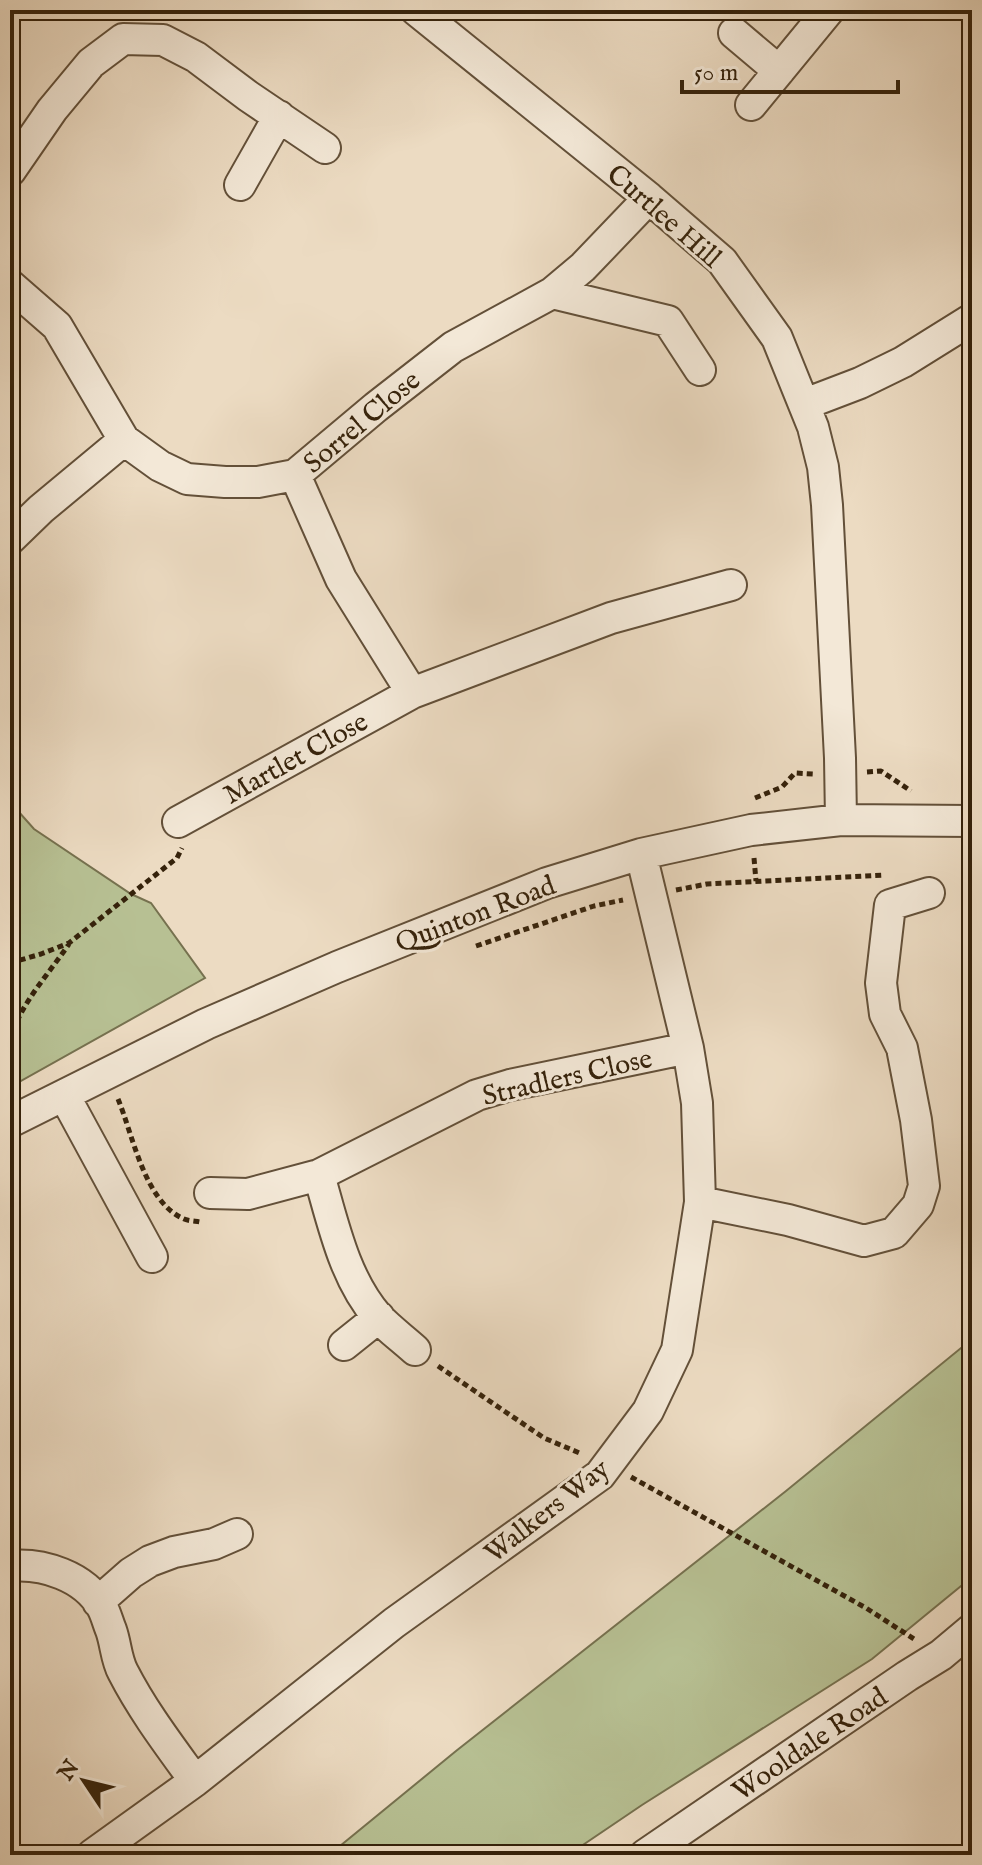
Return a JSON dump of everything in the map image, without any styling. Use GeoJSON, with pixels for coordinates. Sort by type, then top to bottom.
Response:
{"type":"FeatureCollection","features":[{"type":"Feature","properties":{"kind":"street","name":"Curtlee Hill"},"geometry":{"type":"LineString","coordinates":[[416,10],[649,198],[722,261],[777,338],[805,404],[823,467],[841,820]]}},
{"type":"Feature","properties":{"kind":"street"},"geometry":{"type":"LineString","coordinates":[[751,105],[829,10]]}},
{"type":"Feature","properties":{"kind":"street"},"geometry":{"type":"LineString","coordinates":[[734,33],[779,71]]}},
{"type":"Feature","properties":{"kind":"street"},"geometry":{"type":"LineString","coordinates":[[10,171],[52,110],[91,63],[123,39],[163,40],[196,57],[325,148]]}},
{"type":"Feature","properties":{"kind":"street"},"geometry":{"type":"LineString","coordinates":[[240,185],[279,116]]}},
{"type":"Feature","properties":{"kind":"street","name":"Sorrel Close"},"geometry":{"type":"LineString","coordinates":[[10,285],[57,326],[124,440],[160,466],[187,479],[258,482],[295,475],[453,347],[552,293],[583,267],[649,198]]}},
{"type":"Feature","properties":{"kind":"street"},"geometry":{"type":"LineString","coordinates":[[552,293],[668,321],[700,370]]}},
{"type":"Feature","properties":{"kind":"street"},"geometry":{"type":"LineString","coordinates":[[805,404],[903,362],[972,319]]}},
{"type":"Feature","properties":{"kind":"street"},"geometry":{"type":"LineString","coordinates":[[10,539],[124,440]]}},
{"type":"Feature","properties":{"kind":"street"},"geometry":{"type":"LineString","coordinates":[[295,475],[341,579],[412,693]]}},
{"type":"Feature","properties":{"kind":"street","name":"Martlet Close"},"geometry":{"type":"LineString","coordinates":[[178,822],[412,693],[611,618],[731,585]]}},
{"type":"Feature","properties":{"kind":"street","name":"Quinton Road"},"geometry":{"type":"LineString","coordinates":[[10,1122],[206,1024],[337,967],[547,883],[641,854],[751,830],[841,820],[972,821]]}},
{"type":"Feature","properties":{"kind":"street","name":"Walkers Way"},"geometry":{"type":"LineString","coordinates":[[92,1855],[195,1781],[394,1623],[600,1475],[648,1411],[677,1350],[700,1202],[697,1103],[688,1048],[641,854]]}},
{"type":"Feature","properties":{"kind":"street"},"geometry":{"type":"LineString","coordinates":[[700,1202],[788,1220],[864,1241],[894,1233],[918,1205],[924,1186],[916,1120],[902,1048],[885,1014],[881,983],[890,905],[929,893]]}},
{"type":"Feature","properties":{"kind":"street","name":"Stradlers Close"},"geometry":{"type":"LineString","coordinates":[[210,1193],[248,1194],[319,1175],[477,1095],[510,1085],[688,1048]]}},
{"type":"Feature","properties":{"kind":"street"},"geometry":{"type":"LineString","coordinates":[[64,1095],[152,1257]]}},
{"type":"Feature","properties":{"kind":"street"},"geometry":{"type":"LineString","coordinates":[[319,1175],[342,1255],[361,1293],[379,1317],[415,1350]]}},
{"type":"Feature","properties":{"kind":"street"},"geometry":{"type":"LineString","coordinates":[[344,1345],[379,1317]]}},
{"type":"Feature","properties":{"kind":"street"},"geometry":{"type":"LineString","coordinates":[[98,1602],[150,1561],[174,1552],[214,1544],[237,1534]]}},
{"type":"Feature","properties":{"kind":"street"},"geometry":{"type":"LineString","coordinates":[[10,1566],[52,1569],[88,1590],[101,1605],[113,1634],[121,1668],[150,1719],[195,1781]]}},
{"type":"Feature","properties":{"kind":"street","name":"Wooldale Road"},"geometry":{"type":"LineString","coordinates":[[645,1855],[941,1655],[972,1629]]}},
{"type":"Feature","properties":{"kind":"path"},"geometry":{"type":"LineString","coordinates":[[10,1040],[28,1001],[69,943],[177,858],[185,842],[178,822]]}},
{"type":"Feature","properties":{"kind":"path"},"geometry":{"type":"LineString","coordinates":[[463,950],[594,906],[707,884],[890,874]]}},
{"type":"Feature","properties":{"kind":"path"},"geometry":{"type":"LineString","coordinates":[[10,963],[69,943]]}},
{"type":"Feature","properties":{"kind":"path"},"geometry":{"type":"LineString","coordinates":[[106,1072],[128,1122],[151,1188],[163,1205],[183,1220],[204,1222]]}},
{"type":"Feature","properties":{"kind":"path"},"geometry":{"type":"LineString","coordinates":[[415,1350],[544,1438],[609,1465],[732,1532],[866,1608],[941,1655]]}},
{"type":"Feature","properties":{"kind":"green space"},"geometry":{"type":"Polygon","coordinates":[[[10,802],[34,829],[131,894],[151,903],[205,978],[10,1087],[10,802]]]}},
{"type":"Feature","properties":{"kind":"green space"},"geometry":{"type":"Polygon","coordinates":[[[972,1339],[972,1577],[872,1659],[568,1855],[329,1855],[786,1491],[972,1339]]]}}]}
